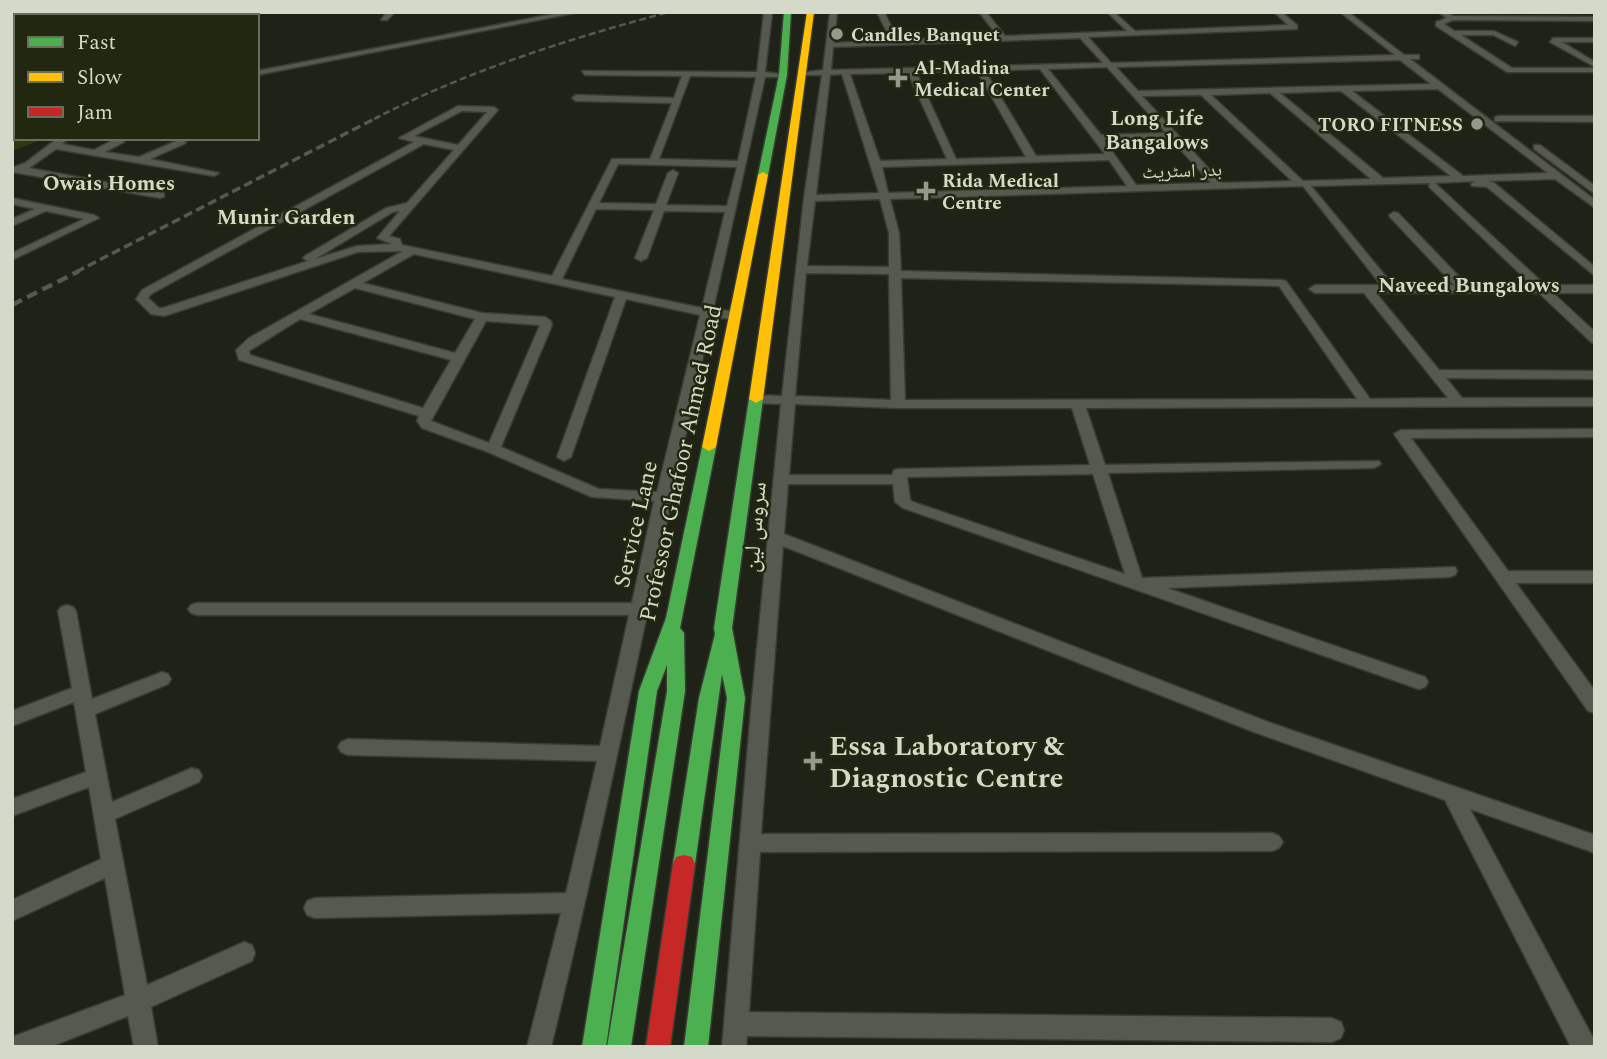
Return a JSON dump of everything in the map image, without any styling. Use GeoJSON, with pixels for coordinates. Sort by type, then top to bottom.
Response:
{"type":"FeatureCollection","features":[{"type":"Feature","properties":{"kind":"main road","name":"Professor Ghafoor Ahmed Road"},"geometry":{"type":"LineString","coordinates":[[594,1047],[648,691],[675,618],[733,315],[783,75],[788,12]]}},
{"type":"Feature","properties":{"kind":"main road"},"geometry":{"type":"LineString","coordinates":[[658,1047],[708,698],[723,628],[757,399],[811,12]]}},
{"type":"Feature","properties":{"kind":"main road"},"geometry":{"type":"LineString","coordinates":[[760,194],[784,195]]}},
{"type":"Feature","properties":{"kind":"main road"},"geometry":{"type":"LineString","coordinates":[[619,1047],[676,691],[675,618]]}},
{"type":"Feature","properties":{"kind":"main road"},"geometry":{"type":"LineString","coordinates":[[696,1047],[736,698],[723,628]]}},
{"type":"Feature","properties":{"kind":"street"},"geometry":{"type":"LineString","coordinates":[[384,19],[392,12]]}},
{"type":"Feature","properties":{"kind":"street"},"geometry":{"type":"LineString","coordinates":[[259,73],[576,12]]}},
{"type":"Feature","properties":{"kind":"street","name":"سروس لین"},"geometry":{"type":"LineString","coordinates":[[735,1035],[780,480],[809,198],[834,12]]}},
{"type":"Feature","properties":{"kind":"street"},"geometry":{"type":"LineString","coordinates":[[880,12],[896,43]]}},
{"type":"Feature","properties":{"kind":"street"},"geometry":{"type":"LineString","coordinates":[[982,12],[1004,39]]}},
{"type":"Feature","properties":{"kind":"street"},"geometry":{"type":"LineString","coordinates":[[1110,12],[1133,33]]}},
{"type":"Feature","properties":{"kind":"street"},"geometry":{"type":"LineString","coordinates":[[831,45],[1294,27],[1277,12]]}},
{"type":"Feature","properties":{"kind":"street"},"geometry":{"type":"LineString","coordinates":[[1343,12],[1595,205]]}},
{"type":"Feature","properties":{"kind":"street"},"geometry":{"type":"LineString","coordinates":[[1355,12],[1595,191]]}},
{"type":"Feature","properties":{"kind":"street"},"geometry":{"type":"LineString","coordinates":[[1441,12],[1452,18]]}},
{"type":"Feature","properties":{"kind":"street"},"geometry":{"type":"LineString","coordinates":[[1564,12],[1595,29]]}},
{"type":"Feature","properties":{"kind":"street","name":"Service Lane"},"geometry":{"type":"LineString","coordinates":[[540,1047],[575,903],[663,497],[742,164],[761,75],[768,13]]}},
{"type":"Feature","properties":{"kind":"street"},"geometry":{"type":"LineString","coordinates":[[1595,19],[1452,18],[1439,24],[1510,70],[1595,70]]}},
{"type":"Feature","properties":{"kind":"street"},"geometry":{"type":"LineString","coordinates":[[1451,33],[1494,33],[1514,44]]}},
{"type":"Feature","properties":{"kind":"street"},"geometry":{"type":"LineString","coordinates":[[1083,36],[1219,186]]}},
{"type":"Feature","properties":{"kind":"street"},"geometry":{"type":"LineString","coordinates":[[1595,40],[1553,40],[1595,65]]}},
{"type":"Feature","properties":{"kind":"street"},"geometry":{"type":"LineString","coordinates":[[803,73],[1416,57]]}},
{"type":"Feature","properties":{"kind":"street"},"geometry":{"type":"LineString","coordinates":[[1042,67],[1134,189]]}},
{"type":"Feature","properties":{"kind":"street"},"geometry":{"type":"LineString","coordinates":[[980,69],[1033,160]]}},
{"type":"Feature","properties":{"kind":"street"},"geometry":{"type":"LineString","coordinates":[[911,71],[953,162]]}},
{"type":"Feature","properties":{"kind":"street"},"geometry":{"type":"LineString","coordinates":[[845,72],[876,164],[894,233],[898,404]]}},
{"type":"Feature","properties":{"kind":"street"},"geometry":{"type":"LineString","coordinates":[[584,73],[783,75]]}},
{"type":"Feature","properties":{"kind":"street"},"geometry":{"type":"LineString","coordinates":[[654,161],[687,75]]}},
{"type":"Feature","properties":{"kind":"street"},"geometry":{"type":"LineString","coordinates":[[1135,94],[1439,86]]}},
{"type":"Feature","properties":{"kind":"street"},"geometry":{"type":"LineString","coordinates":[[1344,89],[1460,178]]}},
{"type":"Feature","properties":{"kind":"street"},"geometry":{"type":"LineString","coordinates":[[1273,91],[1380,181]]}},
{"type":"Feature","properties":{"kind":"street"},"geometry":{"type":"LineString","coordinates":[[1203,92],[1301,184]]}},
{"type":"Feature","properties":{"kind":"street"},"geometry":{"type":"LineString","coordinates":[[576,98],[677,101]]}},
{"type":"Feature","properties":{"kind":"street"},"geometry":{"type":"LineString","coordinates":[[398,247],[396,241],[382,238],[494,110],[461,108],[404,138],[460,148]]}},
{"type":"Feature","properties":{"kind":"street"},"geometry":{"type":"LineString","coordinates":[[1498,118],[1595,119]]}},
{"type":"Feature","properties":{"kind":"street"},"geometry":{"type":"LineString","coordinates":[[1579,119],[1595,130]]}},
{"type":"Feature","properties":{"kind":"street"},"geometry":{"type":"LineString","coordinates":[[1098,138],[1172,135]]}},
{"type":"Feature","properties":{"kind":"street"},"geometry":{"type":"LineString","coordinates":[[15,170],[28,165],[62,140]]}},
{"type":"Feature","properties":{"kind":"street"},"geometry":{"type":"LineString","coordinates":[[95,153],[121,140]]}},
{"type":"Feature","properties":{"kind":"street"},"geometry":{"type":"LineString","coordinates":[[422,141],[146,292],[142,299],[155,311],[164,312],[309,263],[364,248],[398,247],[707,313],[733,315]]}},
{"type":"Feature","properties":{"kind":"street"},"geometry":{"type":"LineString","coordinates":[[141,160],[181,142]]}},
{"type":"Feature","properties":{"kind":"street"},"geometry":{"type":"LineString","coordinates":[[55,146],[214,173]]}},
{"type":"Feature","properties":{"kind":"street"},"geometry":{"type":"LineString","coordinates":[[876,164],[1112,157]]}},
{"type":"Feature","properties":{"kind":"street"},"geometry":{"type":"LineString","coordinates":[[556,280],[613,163],[654,161],[742,164]]}},
{"type":"Feature","properties":{"kind":"street"},"geometry":{"type":"LineString","coordinates":[[15,170],[160,195]]}},
{"type":"Feature","properties":{"kind":"street"},"geometry":{"type":"LineString","coordinates":[[641,258],[673,173]]}},
{"type":"Feature","properties":{"kind":"street","name":"بدر اسٹریٹ"},"geometry":{"type":"LineString","coordinates":[[809,198],[1557,176]]}},
{"type":"Feature","properties":{"kind":"street"},"geometry":{"type":"LineString","coordinates":[[1390,289],[1307,188],[1489,184],[1595,273]]}},
{"type":"Feature","properties":{"kind":"street"},"geometry":{"type":"LineString","coordinates":[[1433,185],[1595,339]]}},
{"type":"Feature","properties":{"kind":"street"},"geometry":{"type":"LineString","coordinates":[[12,201],[94,218],[12,257]]}},
{"type":"Feature","properties":{"kind":"street"},"geometry":{"type":"LineString","coordinates":[[309,263],[310,255],[390,210],[408,206]]}},
{"type":"Feature","properties":{"kind":"street"},"geometry":{"type":"LineString","coordinates":[[592,206],[730,209]]}},
{"type":"Feature","properties":{"kind":"street"},"geometry":{"type":"LineString","coordinates":[[12,223],[45,208]]}},
{"type":"Feature","properties":{"kind":"street"},"geometry":{"type":"LineString","coordinates":[[1394,215],[1464,289]]}},
{"type":"Feature","properties":{"kind":"street"},"geometry":{"type":"LineString","coordinates":[[413,250],[253,341],[242,350],[244,357],[427,414]]}},
{"type":"Feature","properties":{"kind":"street"},"geometry":{"type":"LineString","coordinates":[[801,269],[1255,277]]}},
{"type":"Feature","properties":{"kind":"street"},"geometry":{"type":"LineString","coordinates":[[895,271],[1282,283],[1365,401]]}},
{"type":"Feature","properties":{"kind":"street"},"geometry":{"type":"LineString","coordinates":[[353,284],[482,317],[541,319],[546,325],[493,449]]}},
{"type":"Feature","properties":{"kind":"street"},"geometry":{"type":"LineString","coordinates":[[1315,289],[1595,289]]}},
{"type":"Feature","properties":{"kind":"street"},"geometry":{"type":"LineString","coordinates":[[1367,289],[1458,402]]}},
{"type":"Feature","properties":{"kind":"street"},"geometry":{"type":"LineString","coordinates":[[564,457],[622,295]]}},
{"type":"Feature","properties":{"kind":"street"},"geometry":{"type":"LineString","coordinates":[[298,315],[459,358]]}},
{"type":"Feature","properties":{"kind":"street"},"geometry":{"type":"LineString","coordinates":[[482,317],[427,414],[424,421],[428,425],[493,449],[597,494],[663,497]]}},
{"type":"Feature","properties":{"kind":"street"},"geometry":{"type":"LineString","coordinates":[[1438,374],[1595,375]]}},
{"type":"Feature","properties":{"kind":"street"},"geometry":{"type":"LineString","coordinates":[[757,399],[898,404],[1595,402]]}},
{"type":"Feature","properties":{"kind":"street"},"geometry":{"type":"LineString","coordinates":[[1078,404],[1136,584]]}},
{"type":"Feature","properties":{"kind":"street"},"geometry":{"type":"LineString","coordinates":[[1595,433],[1401,434],[1595,706]]}},
{"type":"Feature","properties":{"kind":"street"},"geometry":{"type":"LineString","coordinates":[[1374,464],[899,473],[903,502],[908,505],[1419,682]]}},
{"type":"Feature","properties":{"kind":"street"},"geometry":{"type":"LineString","coordinates":[[780,480],[900,480]]}},
{"type":"Feature","properties":{"kind":"street"},"geometry":{"type":"LineString","coordinates":[[776,537],[1261,727],[1595,844]]}},
{"type":"Feature","properties":{"kind":"street"},"geometry":{"type":"LineString","coordinates":[[1136,584],[1449,571]]}},
{"type":"Feature","properties":{"kind":"street"},"geometry":{"type":"LineString","coordinates":[[1502,577],[1595,577]]}},
{"type":"Feature","properties":{"kind":"street"},"geometry":{"type":"LineString","coordinates":[[197,609],[638,609]]}},
{"type":"Feature","properties":{"kind":"street"},"geometry":{"type":"LineString","coordinates":[[67,611],[146,1047]]}},
{"type":"Feature","properties":{"kind":"street"},"geometry":{"type":"LineString","coordinates":[[12,719],[162,679]]}},
{"type":"Feature","properties":{"kind":"street"},"geometry":{"type":"LineString","coordinates":[[348,747],[608,754]]}},
{"type":"Feature","properties":{"kind":"street"},"geometry":{"type":"LineString","coordinates":[[12,808],[97,776]]}},
{"type":"Feature","properties":{"kind":"street"},"geometry":{"type":"LineString","coordinates":[[104,814],[192,776]]}},
{"type":"Feature","properties":{"kind":"street"},"geometry":{"type":"LineString","coordinates":[[1452,794],[1584,1047]]}},
{"type":"Feature","properties":{"kind":"street"},"geometry":{"type":"LineString","coordinates":[[750,843],[1272,842]]}},
{"type":"Feature","properties":{"kind":"street"},"geometry":{"type":"LineString","coordinates":[[12,911],[113,864]]}},
{"type":"Feature","properties":{"kind":"street"},"geometry":{"type":"LineString","coordinates":[[316,908],[575,903]]}},
{"type":"Feature","properties":{"kind":"street"},"geometry":{"type":"LineString","coordinates":[[18,1047],[138,1001],[244,953]]}},
{"type":"Feature","properties":{"kind":"street"},"geometry":{"type":"LineString","coordinates":[[735,1035],[1332,1030]]}},
{"type":"Feature","properties":{"kind":"green space"},"geometry":{"type":"Polygon","coordinates":[[[14,57],[14,140],[41,140],[12,151],[14,57]]]}},
{"type":"Feature","properties":{"kind":"railway"},"geometry":{"type":"LineString","coordinates":[[376,118],[482,71],[593,33],[669,12]]}},
{"type":"Feature","properties":{"kind":"railway"},"geometry":{"type":"LineString","coordinates":[[76,272],[376,118]]}},
{"type":"Feature","properties":{"kind":"railway"},"geometry":{"type":"LineString","coordinates":[[12,305],[79,271]]}},
{"type":"Feature","properties":{"kind":"traffic: fast"},"geometry":{"type":"LineString","coordinates":[[763,175],[783,75],[788,12]]}},
{"type":"Feature","properties":{"kind":"traffic: fast"},"geometry":{"type":"LineString","coordinates":[[696,1047],[736,698],[723,628],[756,399]]}},
{"type":"Feature","properties":{"kind":"traffic: fast"},"geometry":{"type":"LineString","coordinates":[[594,1047],[648,691],[675,618],[709,447]]}},
{"type":"Feature","properties":{"kind":"traffic: fast"},"geometry":{"type":"LineString","coordinates":[[619,1047],[676,691],[675,633]]}},
{"type":"Feature","properties":{"kind":"traffic: fast"},"geometry":{"type":"LineString","coordinates":[[684,864],[708,698],[721,639]]}},
{"type":"Feature","properties":{"kind":"traffic: slow"},"geometry":{"type":"LineString","coordinates":[[756,399],[811,12]]}},
{"type":"Feature","properties":{"kind":"traffic: slow"},"geometry":{"type":"LineString","coordinates":[[709,447],[763,175]]}},
{"type":"Feature","properties":{"kind":"traffic: jam"},"geometry":{"type":"LineString","coordinates":[[658,1047],[684,864]]}},
{"type":"Feature","properties":{"kind":"place","name":"Candles Banquet"},"geometry":{"type":"Point","coordinates":[837,34]}},
{"type":"Feature","properties":{"kind":"place","name":"Al-Madina Medical Center"},"geometry":{"type":"Point","coordinates":[898,78]}},
{"type":"Feature","properties":{"kind":"place","name":"TORO FITNESS"},"geometry":{"type":"Point","coordinates":[1477,124]}},
{"type":"Feature","properties":{"kind":"place","name":"Rida Medical Centre"},"geometry":{"type":"Point","coordinates":[926,191]}},
{"type":"Feature","properties":{"kind":"place","name":"Essa Laboratory & Diagnostic Centre"},"geometry":{"type":"Point","coordinates":[813,761]}},
{"type":"Feature","properties":{"kind":"district","name":"Long Life Bangalows"},"geometry":{"type":"Point","coordinates":[1157,130]}},
{"type":"Feature","properties":{"kind":"district","name":"Owais Homes"},"geometry":{"type":"Point","coordinates":[109,183]}},
{"type":"Feature","properties":{"kind":"district","name":"Munir Garden"},"geometry":{"type":"Point","coordinates":[286,217]}},
{"type":"Feature","properties":{"kind":"district","name":"Naveed Bungalows"},"geometry":{"type":"Point","coordinates":[1469,285]}}]}
